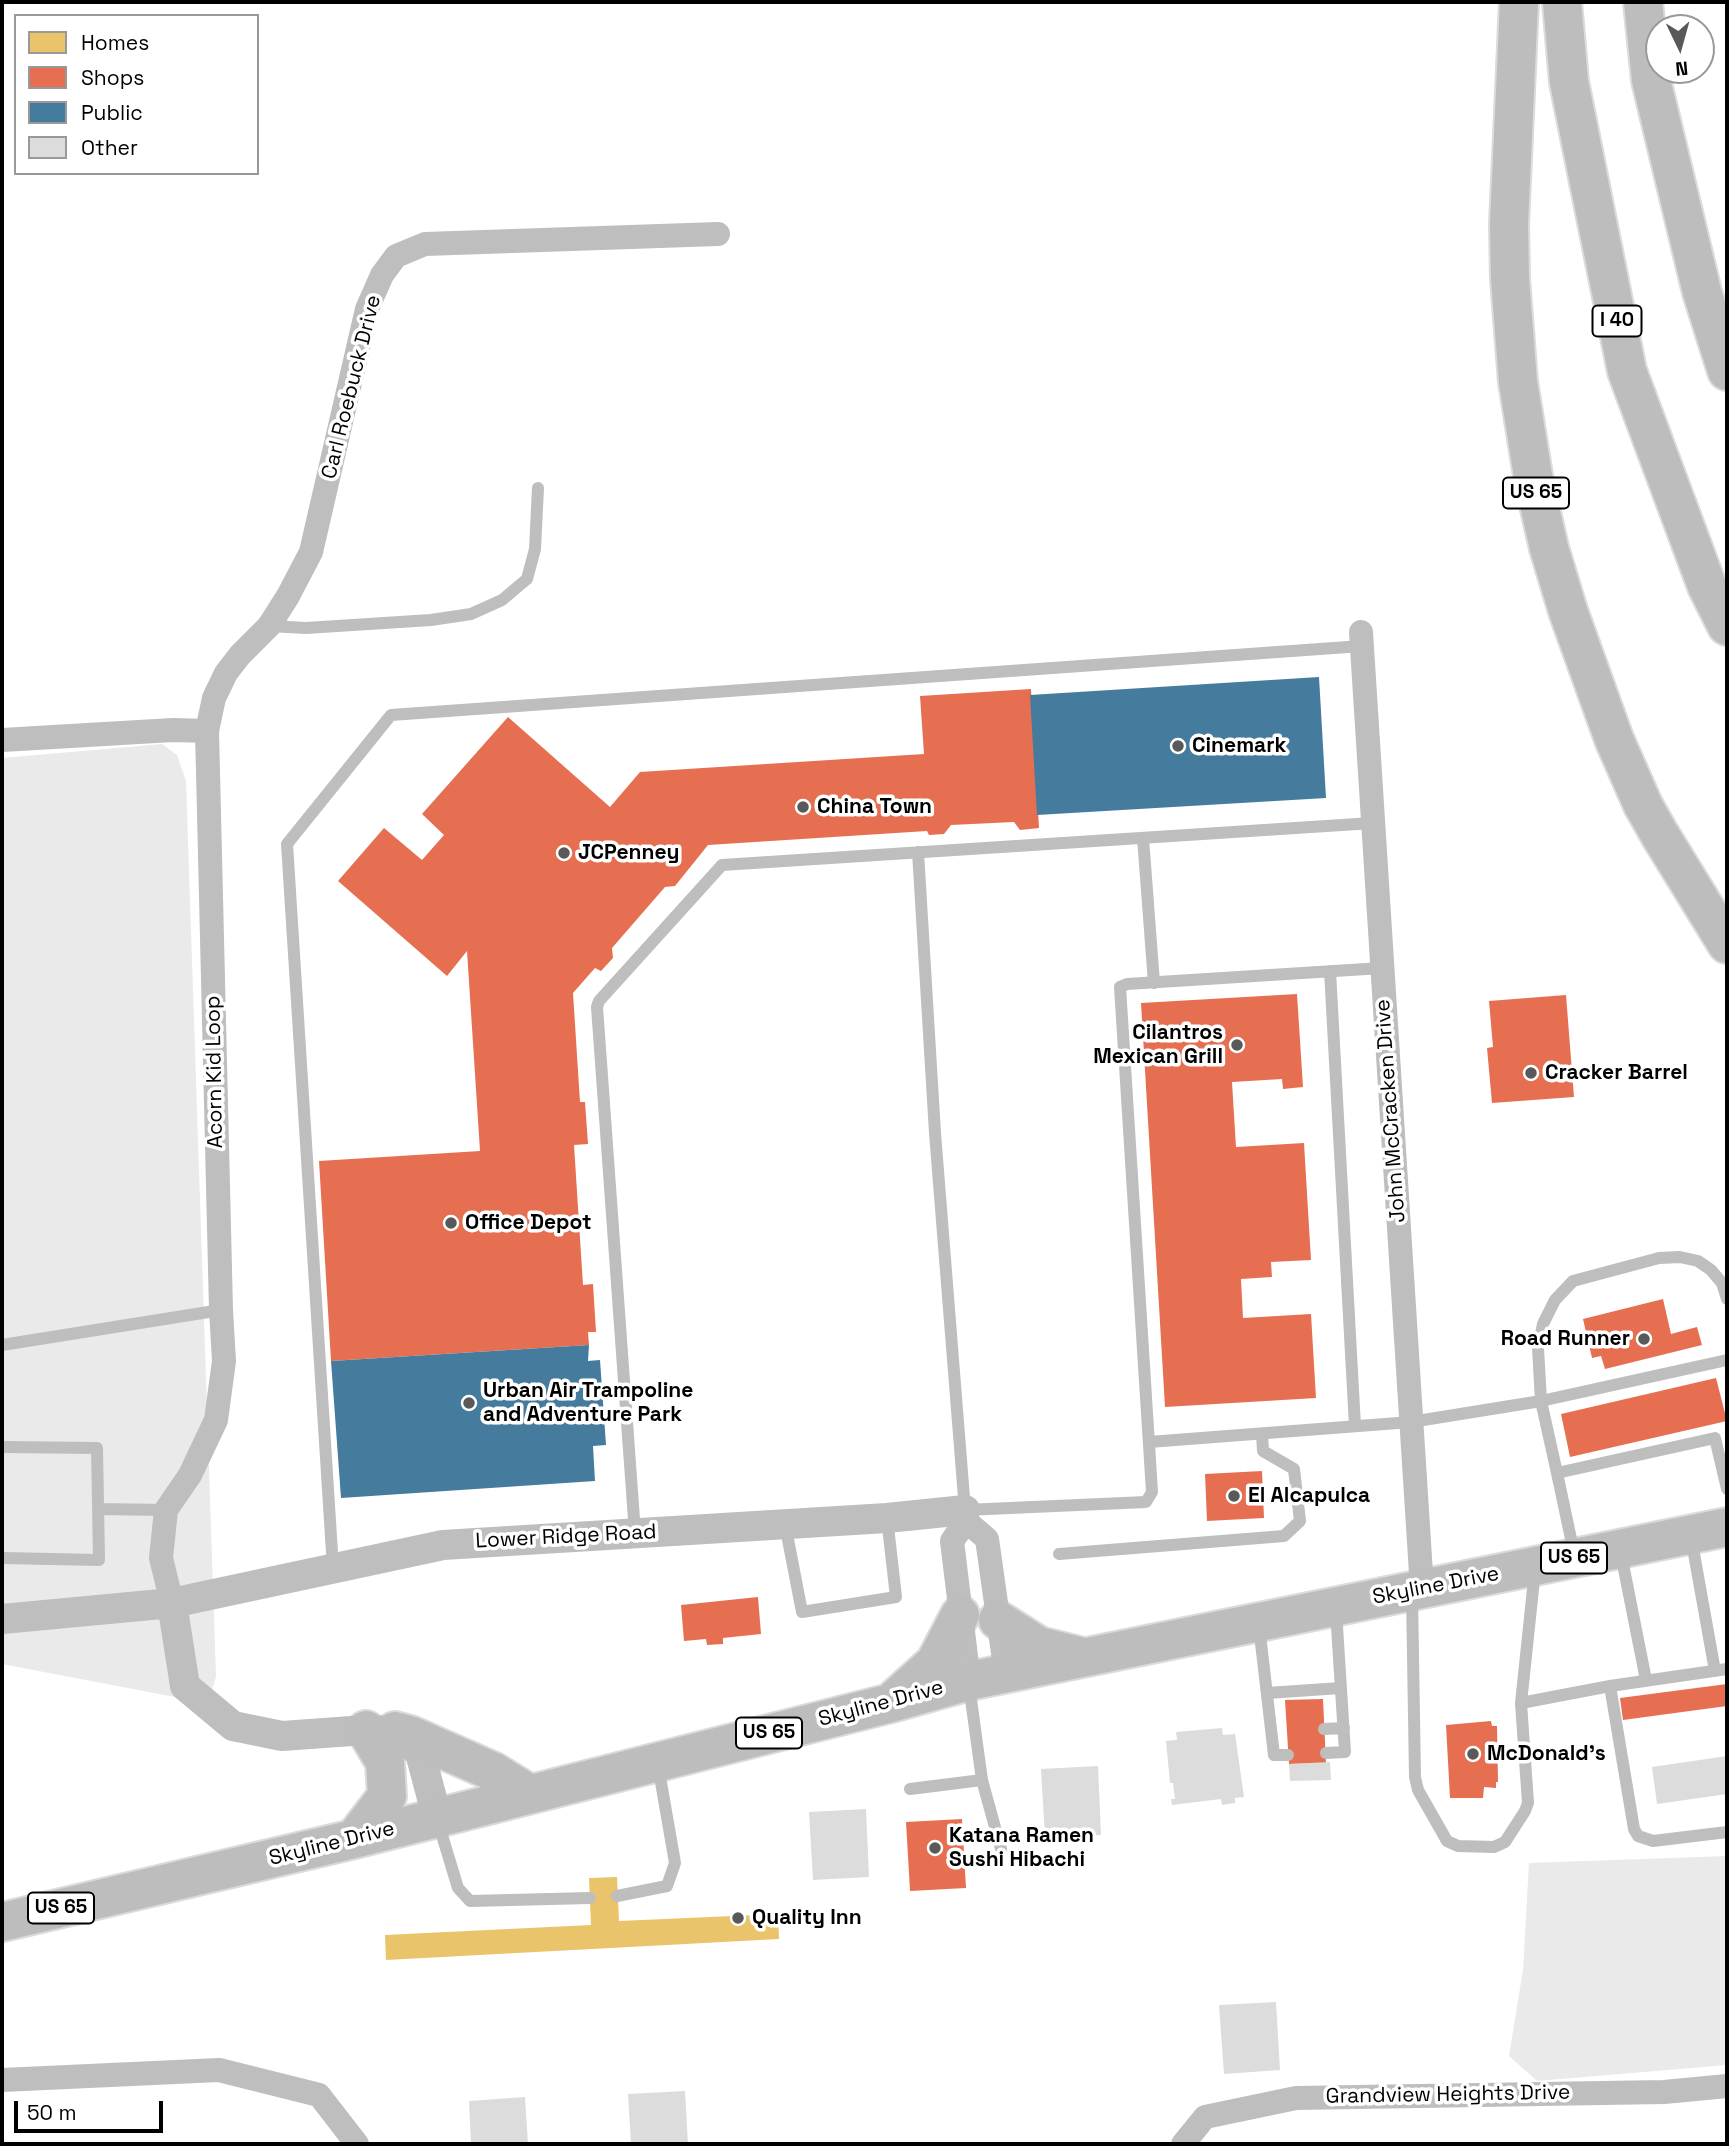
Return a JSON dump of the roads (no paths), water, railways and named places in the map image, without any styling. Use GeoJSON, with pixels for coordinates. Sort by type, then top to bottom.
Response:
{"type":"FeatureCollection","features":[{"type":"Feature","properties":{"kind":"highway","name":"US 65"},"geometry":{"type":"LineString","coordinates":[[1519,2],[1509,223],[1510,279],[1518,382],[1534,482],[1549,548],[1568,611],[1614,739],[1643,805],[1727,944]]}},
{"type":"Feature","properties":{"kind":"highway","name":"I 40"},"geometry":{"type":"LineString","coordinates":[[1562,2],[1569,82],[1627,371],[1707,586],[1727,626]]}},
{"type":"Feature","properties":{"kind":"highway"},"geometry":{"type":"LineString","coordinates":[[1643,2],[1651,80],[1702,292],[1727,371]]}},
{"type":"Feature","properties":{"kind":"highway"},"geometry":{"type":"LineString","coordinates":[[1702,292],[1727,356]]}},
{"type":"Feature","properties":{"kind":"highway","name":"Skyline Drive"},"geometry":{"type":"LineString","coordinates":[[2,1922],[354,1839],[969,1681],[1727,1527]]}},
{"type":"Feature","properties":{"kind":"highway"},"geometry":{"type":"LineString","coordinates":[[891,1703],[935,1663],[960,1615]]}},
{"type":"Feature","properties":{"kind":"highway"},"geometry":{"type":"LineString","coordinates":[[998,1620],[1039,1646],[1084,1657]]}},
{"type":"Feature","properties":{"kind":"highway"},"geometry":{"type":"LineString","coordinates":[[354,1839],[387,1796],[380,1730],[410,1735],[494,1772],[528,1793]]}},
{"type":"Feature","properties":{"kind":"street","name":"Carl Roebuck Drive"},"geometry":{"type":"LineString","coordinates":[[207,731],[214,698],[226,673],[269,626],[311,552],[367,309],[382,275],[396,256],[425,244],[718,234]]}},
{"type":"Feature","properties":{"kind":"street","name":"John McCracken Drive"},"geometry":{"type":"LineString","coordinates":[[1362,639],[1411,1422],[1417,1590]]}},
{"type":"Feature","properties":{"kind":"street"},"geometry":{"type":"LineString","coordinates":[[2,740],[173,730],[207,731]]}},
{"type":"Feature","properties":{"kind":"street","name":"Acorn Kid Loop"},"geometry":{"type":"LineString","coordinates":[[172,1602],[161,1558],[166,1510],[190,1475],[216,1420],[224,1361],[207,731]]}},
{"type":"Feature","properties":{"kind":"street"},"geometry":{"type":"LineString","coordinates":[[969,1681],[952,1541],[966,1516],[987,1539],[1006,1674]]}},
{"type":"Feature","properties":{"kind":"street","name":"Lower Ridge Road"},"geometry":{"type":"LineString","coordinates":[[2,1619],[172,1602],[443,1545],[887,1518],[966,1516]]}},
{"type":"Feature","properties":{"kind":"street"},"geometry":{"type":"LineString","coordinates":[[172,1602],[186,1686],[233,1726],[282,1736],[380,1730],[420,1753],[437,1817]]}},
{"type":"Feature","properties":{"kind":"street"},"geometry":{"type":"LineString","coordinates":[[2,2080],[219,2070],[319,2095],[357,2144]]}},
{"type":"Feature","properties":{"kind":"street","name":"Grandview Heights Drive"},"geometry":{"type":"LineString","coordinates":[[1183,2144],[1205,2117],[1296,2098],[1664,2092],[1727,2086]]}},
{"type":"Feature","properties":{"kind":"lane"},"geometry":{"type":"LineString","coordinates":[[269,626],[306,628],[431,620],[471,614],[502,600],[527,579],[535,549],[538,488]]}},
{"type":"Feature","properties":{"kind":"lane"},"geometry":{"type":"LineString","coordinates":[[333,1568],[287,844],[391,715],[1362,639]]}},
{"type":"Feature","properties":{"kind":"lane"},"geometry":{"type":"LineString","coordinates":[[635,1533],[597,1007],[599,1001],[722,865],[1373,823]]}},
{"type":"Feature","properties":{"kind":"lane"},"geometry":{"type":"LineString","coordinates":[[1143,838],[1154,983]]}},
{"type":"Feature","properties":{"kind":"lane"},"geometry":{"type":"LineString","coordinates":[[918,852],[934,1133],[966,1516],[1146,1502],[1152,1492],[1119,989],[1127,984],[1382,968]]}},
{"type":"Feature","properties":{"kind":"lane"},"geometry":{"type":"LineString","coordinates":[[1331,971],[1355,1426]]}},
{"type":"Feature","properties":{"kind":"lane"},"geometry":{"type":"LineString","coordinates":[[1575,1558],[1541,1401],[1538,1348],[1543,1324],[1555,1300],[1573,1281],[1659,1258],[1680,1257],[1698,1261],[1711,1270],[1722,1283],[1727,1299]]}},
{"type":"Feature","properties":{"kind":"lane"},"geometry":{"type":"LineString","coordinates":[[2,1345],[221,1310]]}},
{"type":"Feature","properties":{"kind":"lane"},"geometry":{"type":"LineString","coordinates":[[1149,1442],[1411,1422],[1541,1401],[1727,1360]]}},
{"type":"Feature","properties":{"kind":"lane"},"geometry":{"type":"LineString","coordinates":[[1059,1554],[1284,1536],[1300,1521],[1294,1469],[1263,1451],[1262,1434]]}},
{"type":"Feature","properties":{"kind":"lane"},"geometry":{"type":"LineString","coordinates":[[1557,1473],[1721,1437],[1727,1489]]}},
{"type":"Feature","properties":{"kind":"lane"},"geometry":{"type":"LineString","coordinates":[[2,1447],[97,1448],[99,1560],[2,1558]]}},
{"type":"Feature","properties":{"kind":"lane"},"geometry":{"type":"LineString","coordinates":[[98,1509],[166,1510]]}},
{"type":"Feature","properties":{"kind":"lane"},"geometry":{"type":"LineString","coordinates":[[785,1524],[802,1612],[896,1597],[887,1518]]}},
{"type":"Feature","properties":{"kind":"lane"},"geometry":{"type":"LineString","coordinates":[[1521,1703],[1610,1686],[1721,1670],[1690,1535]]}},
{"type":"Feature","properties":{"kind":"lane"},"geometry":{"type":"LineString","coordinates":[[1620,1549],[1646,1681]]}},
{"type":"Feature","properties":{"kind":"lane"},"geometry":{"type":"LineString","coordinates":[[1417,1590],[1415,1777],[1419,1790],[1447,1841],[1458,1846],[1494,1846],[1505,1842],[1528,1803],[1521,1703],[1535,1566]]}},
{"type":"Feature","properties":{"kind":"lane"},"geometry":{"type":"LineString","coordinates":[[1326,1753],[1345,1752],[1335,1606]]}},
{"type":"Feature","properties":{"kind":"lane"},"geometry":{"type":"LineString","coordinates":[[1259,1622],[1273,1755],[1288,1755]]}},
{"type":"Feature","properties":{"kind":"lane"},"geometry":{"type":"LineString","coordinates":[[969,1681],[982,1780],[1001,1849]]}},
{"type":"Feature","properties":{"kind":"lane"},"geometry":{"type":"LineString","coordinates":[[1610,1686],[1634,1829],[1638,1836],[1653,1841],[1727,1832]]}},
{"type":"Feature","properties":{"kind":"lane"},"geometry":{"type":"LineString","coordinates":[[1267,1693],[1342,1688]]}},
{"type":"Feature","properties":{"kind":"lane"},"geometry":{"type":"LineString","coordinates":[[1324,1729],[1344,1728]]}},
{"type":"Feature","properties":{"kind":"lane"},"geometry":{"type":"LineString","coordinates":[[1271,1732],[1286,1731]]}},
{"type":"Feature","properties":{"kind":"lane"},"geometry":{"type":"LineString","coordinates":[[617,1896],[667,1886],[675,1863],[657,1761]]}},
{"type":"Feature","properties":{"kind":"lane"},"geometry":{"type":"LineString","coordinates":[[910,1789],[982,1780]]}},
{"type":"Feature","properties":{"kind":"lane"},"geometry":{"type":"LineString","coordinates":[[437,1817],[458,1888],[470,1901],[590,1898]]}},
{"type":"Feature","properties":{"kind":"place","name":"Cinemark"},"geometry":{"type":"Point","coordinates":[1178,746]}},
{"type":"Feature","properties":{"kind":"place","name":"China Town"},"geometry":{"type":"Point","coordinates":[803,807]}},
{"type":"Feature","properties":{"kind":"place","name":"JCPenney"},"geometry":{"type":"Point","coordinates":[564,853]}},
{"type":"Feature","properties":{"kind":"place","name":"Cilantros Mexican Grill"},"geometry":{"type":"Point","coordinates":[1237,1045]}},
{"type":"Feature","properties":{"kind":"place","name":"Cracker Barrel"},"geometry":{"type":"Point","coordinates":[1531,1073]}},
{"type":"Feature","properties":{"kind":"place","name":"Office Depot"},"geometry":{"type":"Point","coordinates":[451,1223]}},
{"type":"Feature","properties":{"kind":"place","name":"Road Runner"},"geometry":{"type":"Point","coordinates":[1644,1339]}},
{"type":"Feature","properties":{"kind":"place","name":"Urban Air Trampoline and Adventure Park"},"geometry":{"type":"Point","coordinates":[469,1403]}},
{"type":"Feature","properties":{"kind":"place","name":"El Alcapulca"},"geometry":{"type":"Point","coordinates":[1234,1496]}},
{"type":"Feature","properties":{"kind":"place","name":"McDonald's"},"geometry":{"type":"Point","coordinates":[1473,1754]}},
{"type":"Feature","properties":{"kind":"place","name":"Katana Ramen Sushi Hibachi"},"geometry":{"type":"Point","coordinates":[935,1848]}},
{"type":"Feature","properties":{"kind":"place","name":"Quality Inn"},"geometry":{"type":"Point","coordinates":[738,1918]}}]}
